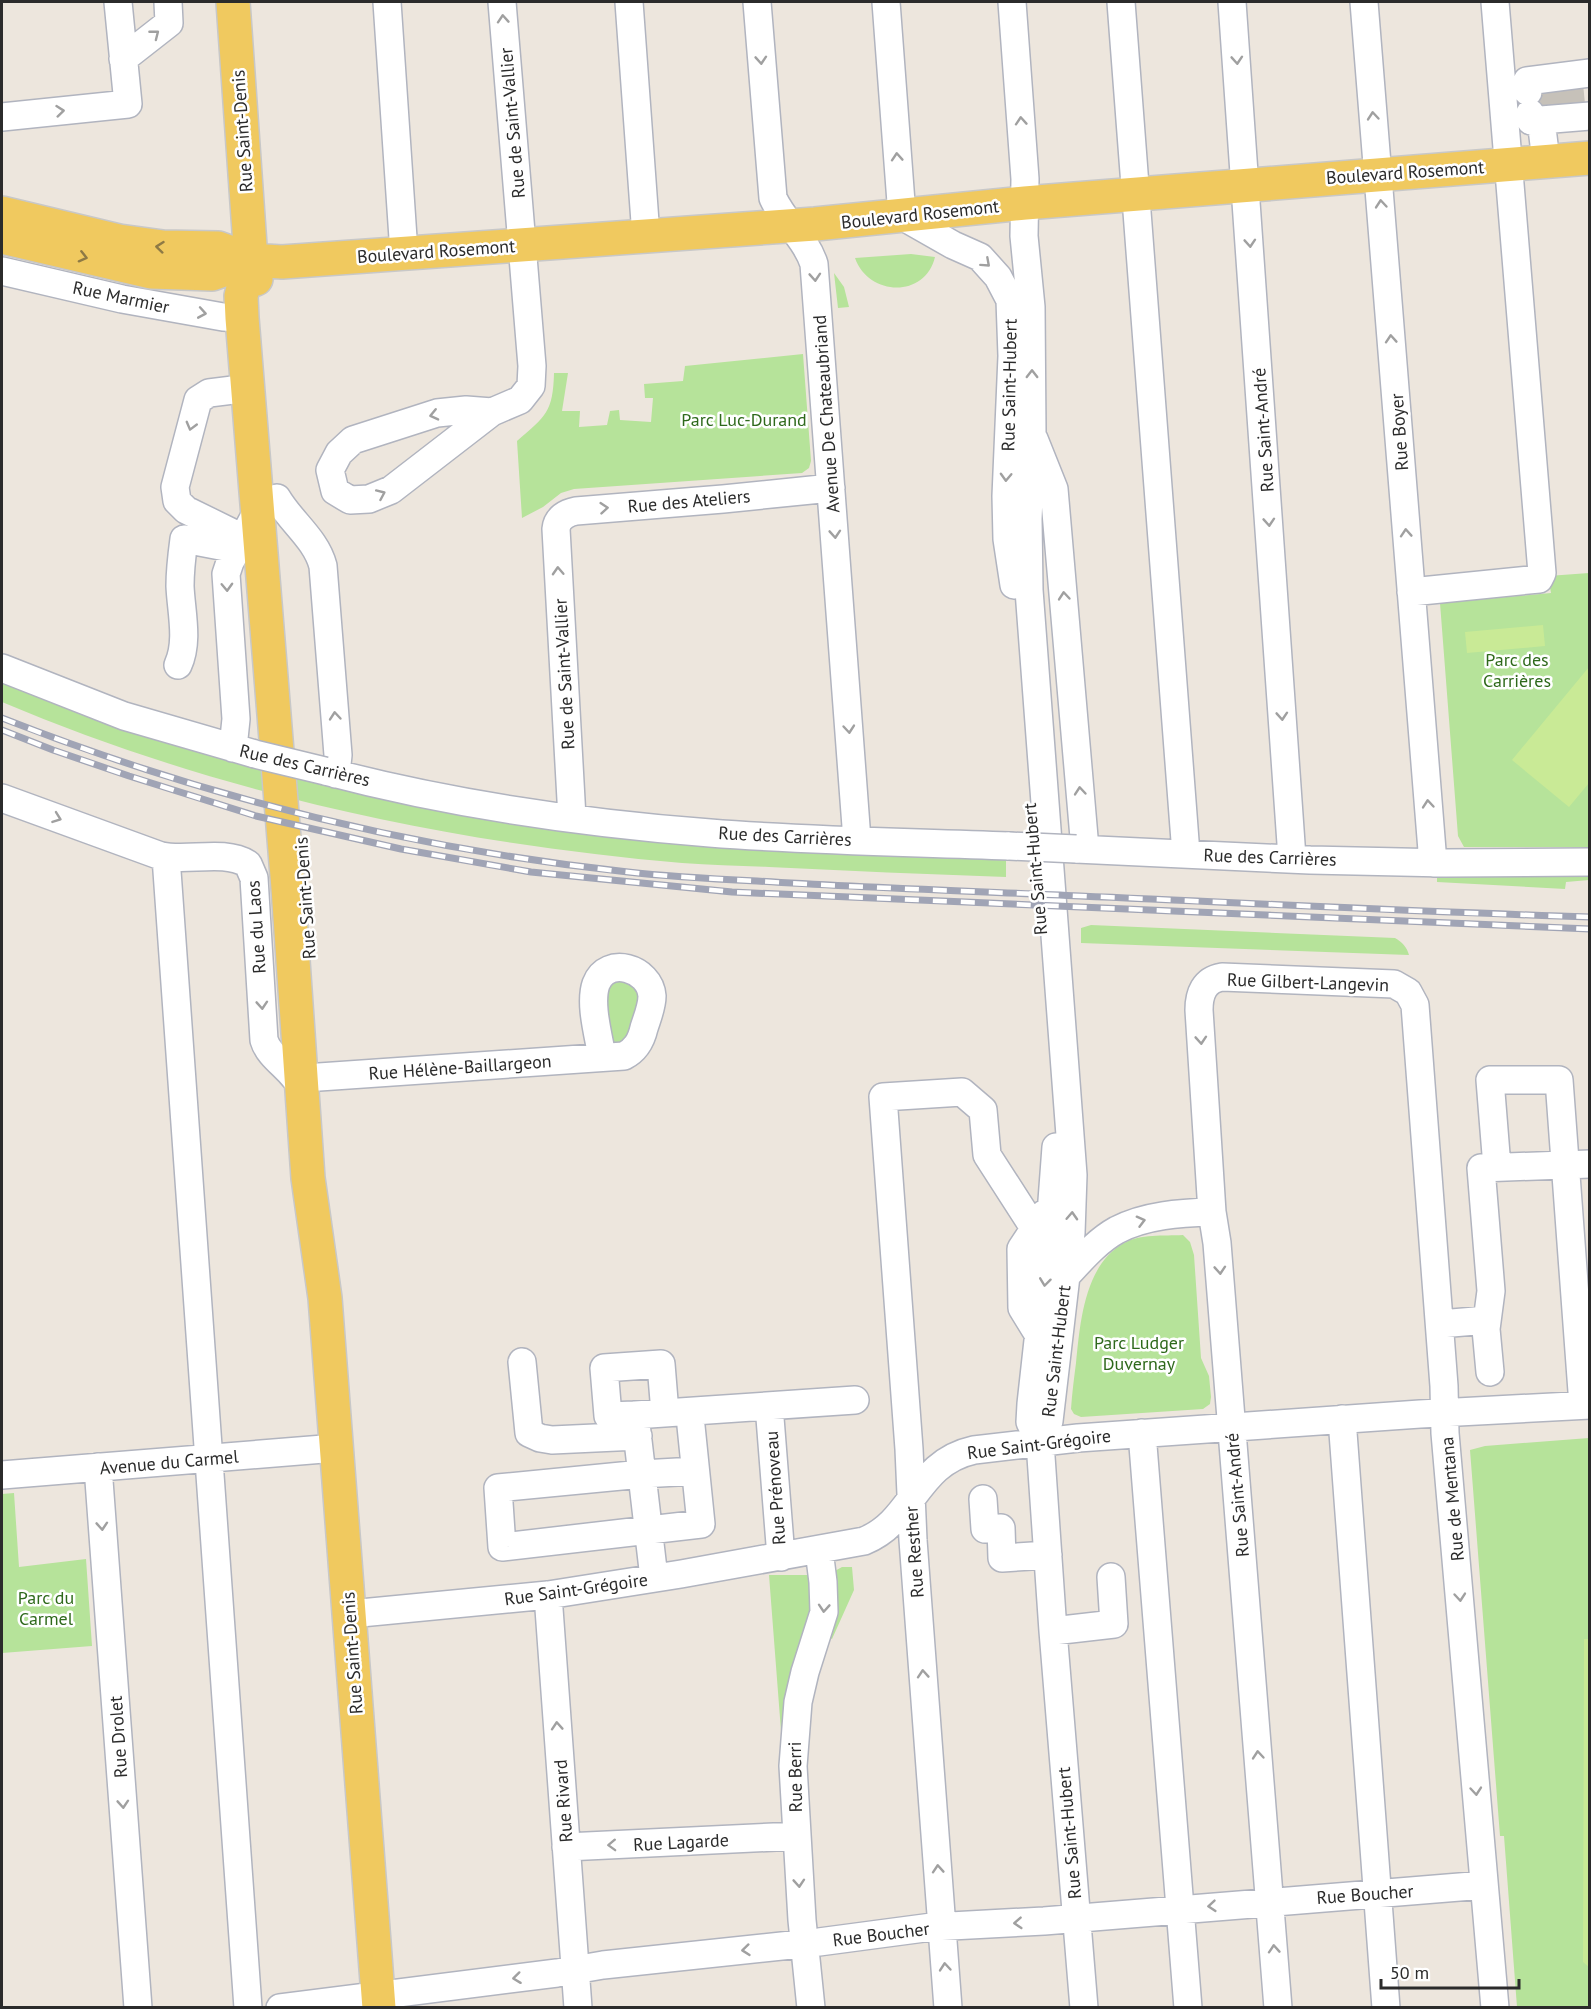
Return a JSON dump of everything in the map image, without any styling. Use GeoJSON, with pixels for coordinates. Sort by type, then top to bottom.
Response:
{"type":"FeatureCollection","features":[{"type":"Feature","properties":{"kind":"main road","name":"Rue Saint-Denis"},"geometry":{"type":"LineString","coordinates":[[233,2],[251,260],[261,297],[264,320],[268,504],[311,1084],[326,1177],[325,1298],[378,2001]]}},
{"type":"Feature","properties":{"kind":"main road","name":"Boulevard Rosemont"},"geometry":{"type":"LineString","coordinates":[[15,228],[182,249],[218,248],[251,260],[282,262],[791,225],[1025,203],[1590,158]]}},
{"type":"Feature","properties":{"kind":"main road","name":"Rue Saint-Denis"},"geometry":{"type":"LineString","coordinates":[[251,260],[241,296],[242,318],[249,388],[268,504]]}},
{"type":"Feature","properties":{"kind":"street"},"geometry":{"type":"LineString","coordinates":[[2,117],[128,104],[118,2]]}},
{"type":"Feature","properties":{"kind":"street"},"geometry":{"type":"LineString","coordinates":[[123,59],[169,23],[168,2]]}},
{"type":"Feature","properties":{"kind":"street"},"geometry":{"type":"LineString","coordinates":[[387,2],[404,253]]}},
{"type":"Feature","properties":{"kind":"street","name":"Rue de Saint-Vallier"},"geometry":{"type":"LineString","coordinates":[[492,412],[520,400],[531,386],[532,379],[502,2]]}},
{"type":"Feature","properties":{"kind":"street"},"geometry":{"type":"LineString","coordinates":[[629,2],[646,236]]}},
{"type":"Feature","properties":{"kind":"street","name":"Avenue De Chateaubriand"},"geometry":{"type":"LineString","coordinates":[[757,2],[771,189],[777,207],[806,246],[814,264],[857,840]]}},
{"type":"Feature","properties":{"kind":"street"},"geometry":{"type":"LineString","coordinates":[[886,2],[902,216]]}},
{"type":"Feature","properties":{"kind":"street","name":"Rue Saint-Hubert"},"geometry":{"type":"LineString","coordinates":[[1012,2],[1025,203],[1024,236],[1031,307],[1032,433],[1028,500],[1029,590],[1073,1175],[1071,1233],[1048,1420],[1040,1442]]}},
{"type":"Feature","properties":{"kind":"street"},"geometry":{"type":"LineString","coordinates":[[1121,2],[1186,854]]}},
{"type":"Feature","properties":{"kind":"street","name":"Rue Saint-André"},"geometry":{"type":"LineString","coordinates":[[1232,2],[1292,858]]}},
{"type":"Feature","properties":{"kind":"street","name":"Rue Boyer"},"geometry":{"type":"LineString","coordinates":[[1364,2],[1433,863]]}},
{"type":"Feature","properties":{"kind":"street"},"geometry":{"type":"LineString","coordinates":[[1411,592],[1539,579],[1542,573],[1496,2]]}},
{"type":"Feature","properties":{"kind":"street"},"geometry":{"type":"LineString","coordinates":[[1546,161],[1562,98]]}},
{"type":"Feature","properties":{"kind":"street","name":"Rue Saint-Hubert"},"geometry":{"type":"LineString","coordinates":[[902,216],[953,245],[980,257],[998,276],[1008,293],[1011,307],[1012,356],[1006,475],[1007,539],[1014,581],[1057,1157],[1030,1422],[1040,1442],[1084,2007]]}},
{"type":"Feature","properties":{"kind":"street","name":"Rue Marmier"},"geometry":{"type":"LineString","coordinates":[[2,271],[122,299],[223,317],[242,318]]}},
{"type":"Feature","properties":{"kind":"street"},"geometry":{"type":"LineString","coordinates":[[240,544],[186,510],[177,501],[175,487],[198,400],[209,393],[249,388]]}},
{"type":"Feature","properties":{"kind":"street"},"geometry":{"type":"LineString","coordinates":[[466,410],[492,412],[391,490],[369,499],[350,500],[335,491],[330,470],[339,453],[353,440],[437,413],[466,410]]}},
{"type":"Feature","properties":{"kind":"street","name":"Rue Saint-Hubert"},"geometry":{"type":"LineString","coordinates":[[1032,433],[1054,483],[1081,849]]}},
{"type":"Feature","properties":{"kind":"street","name":"Rue des Ateliers"},"geometry":{"type":"LineString","coordinates":[[556,529],[556,524],[561,517],[576,511],[831,488]]}},
{"type":"Feature","properties":{"kind":"street"},"geometry":{"type":"LineString","coordinates":[[244,751],[236,719],[226,584],[227,567],[268,504]]}},
{"type":"Feature","properties":{"kind":"street","name":"Rue Saint-Denis"},"geometry":{"type":"LineString","coordinates":[[268,504],[287,513],[315,548],[323,566],[338,755],[331,772]]}},
{"type":"Feature","properties":{"kind":"street","name":"Rue de Saint-Vallier"},"geometry":{"type":"LineString","coordinates":[[556,529],[572,818]]}},
{"type":"Feature","properties":{"kind":"street"},"geometry":{"type":"LineString","coordinates":[[178,665],[182,657],[180,583],[184,539],[240,544]]}},
{"type":"Feature","properties":{"kind":"street","name":"Rue des Carrières"},"geometry":{"type":"LineString","coordinates":[[2,668],[133,719],[244,751],[442,797],[572,818],[709,833],[857,840],[1433,863],[1590,862]]}},
{"type":"Feature","properties":{"kind":"street","name":"Rue du Laos"},"geometry":{"type":"LineString","coordinates":[[2,798],[166,857],[231,858],[243,861],[250,867],[254,878],[264,1040],[269,1051],[293,1073],[311,1084]]}},
{"type":"Feature","properties":{"kind":"street"},"geometry":{"type":"LineString","coordinates":[[166,857],[248,2007]]}},
{"type":"Feature","properties":{"kind":"street","name":"Rue Gilbert-Langevin"},"geometry":{"type":"LineString","coordinates":[[1207,984],[1222,977],[1389,984],[1399,986],[1408,992]]}},
{"type":"Feature","properties":{"kind":"street","name":"Rue Saint-André"},"geometry":{"type":"LineString","coordinates":[[1207,984],[1200,995],[1199,1010],[1212,1212],[1217,1243],[1278,2007]]}},
{"type":"Feature","properties":{"kind":"street","name":"Rue de Mentana"},"geometry":{"type":"LineString","coordinates":[[1408,992],[1414,1000],[1416,1010],[1445,1413],[1495,2007]]}},
{"type":"Feature","properties":{"kind":"street","name":"Rue Hélène-Baillargeon"},"geometry":{"type":"LineString","coordinates":[[311,1084],[602,1057]]}},
{"type":"Feature","properties":{"kind":"street"},"geometry":{"type":"LineString","coordinates":[[1497,1167],[1490,1080],[1559,1080],[1578,1164],[1586,1405]]}},
{"type":"Feature","properties":{"kind":"street","name":"Rue Resther"},"geometry":{"type":"LineString","coordinates":[[948,2007],[883,1097],[962,1092],[983,1110],[987,1155],[1034,1228]]}},
{"type":"Feature","properties":{"kind":"street"},"geometry":{"type":"LineString","coordinates":[[1490,1372],[1486,1329],[1491,1291],[1482,1168],[1578,1164]]}},
{"type":"Feature","properties":{"kind":"street"},"geometry":{"type":"LineString","coordinates":[[1038,1334],[1022,1308],[1021,1249],[1052,1203]]}},
{"type":"Feature","properties":{"kind":"street"},"geometry":{"type":"LineString","coordinates":[[1065,1277],[1101,1241],[1117,1230],[1157,1217],[1212,1212]]}},
{"type":"Feature","properties":{"kind":"street"},"geometry":{"type":"LineString","coordinates":[[1440,1324],[1487,1320]]}},
{"type":"Feature","properties":{"kind":"street"},"geometry":{"type":"LineString","coordinates":[[522,1362],[529,1433],[552,1440],[636,1426],[665,1413],[855,1400]]}},
{"type":"Feature","properties":{"kind":"street"},"geometry":{"type":"LineString","coordinates":[[636,1426],[608,1416],[604,1368],[661,1364],[665,1413]]}},
{"type":"Feature","properties":{"kind":"street","name":"Rue Saint-Grégoire"},"geometry":{"type":"LineString","coordinates":[[350,1614],[548,1595],[864,1541],[881,1533],[895,1521],[910,1498],[932,1473],[955,1456],[981,1449],[1142,1433],[1586,1405]]}},
{"type":"Feature","properties":{"kind":"street","name":"Rue Prénoveau"},"geometry":{"type":"LineString","coordinates":[[770,1418],[781,1557]]}},
{"type":"Feature","properties":{"kind":"street"},"geometry":{"type":"LineString","coordinates":[[1342,1419],[1386,2007]]}},
{"type":"Feature","properties":{"kind":"street"},"geometry":{"type":"LineString","coordinates":[[636,1426],[654,1578]]}},
{"type":"Feature","properties":{"kind":"street"},"geometry":{"type":"LineString","coordinates":[[691,1426],[700,1524],[501,1547],[498,1488],[695,1471]]}},
{"type":"Feature","properties":{"kind":"street"},"geometry":{"type":"LineString","coordinates":[[1142,1433],[1188,2007]]}},
{"type":"Feature","properties":{"kind":"street","name":"Avenue du Carmel"},"geometry":{"type":"LineString","coordinates":[[2,1475],[336,1448]]}},
{"type":"Feature","properties":{"kind":"street","name":"Rue Drolet"},"geometry":{"type":"LineString","coordinates":[[98,1467],[138,2007]]}},
{"type":"Feature","properties":{"kind":"street"},"geometry":{"type":"LineString","coordinates":[[982,1499],[985,1529],[1000,1528],[1002,1558],[1048,1555]]}},
{"type":"Feature","properties":{"kind":"street","name":"Rue Berri"},"geometry":{"type":"LineString","coordinates":[[811,2007],[796,1836],[793,1766],[795,1729],[805,1672],[824,1612],[823,1575],[819,1550]]}},
{"type":"Feature","properties":{"kind":"street"},"geometry":{"type":"LineString","coordinates":[[1053,1630],[1114,1624],[1111,1577]]}},
{"type":"Feature","properties":{"kind":"street","name":"Rue Rivard"},"geometry":{"type":"LineString","coordinates":[[548,1595],[578,2007]]}},
{"type":"Feature","properties":{"kind":"street","name":"Rue Lagarde"},"geometry":{"type":"LineString","coordinates":[[566,1847],[796,1836]]}},
{"type":"Feature","properties":{"kind":"street","name":"Rue Boucher"},"geometry":{"type":"LineString","coordinates":[[280,2007],[378,2001],[603,1965],[942,1927],[1484,1885]]}},
{"type":"Feature","properties":{"kind":"green space"},"geometry":{"type":"Polygon","coordinates":[[[911,254],[935,257],[929,271],[920,280],[909,286],[896,288],[872,280],[862,271],[855,258],[911,254]]]}},
{"type":"Feature","properties":{"kind":"green space"},"geometry":{"type":"Polygon","coordinates":[[[834,273],[844,287],[849,307],[838,308],[834,273]]]}},
{"type":"Feature","properties":{"kind":"green space","name":"Parc Luc-Durand"},"geometry":{"type":"Polygon","coordinates":[[[803,354],[811,461],[809,468],[802,473],[574,489],[561,493],[543,507],[522,518],[517,441],[541,419],[550,405],[554,373],[568,373],[562,411],[580,411],[579,427],[607,425],[610,411],[619,410],[620,420],[651,422],[653,398],[645,398],[644,384],[683,381],[685,366],[803,354]]]}},
{"type":"Feature","properties":{"kind":"green space","name":"Parc des Carrières"},"geometry":{"type":"Polygon","coordinates":[[[1589,573],[1589,847],[1464,847],[1458,836],[1440,603],[1551,593],[1548,576],[1589,573]]]}},
{"type":"Feature","properties":{"kind":"green space"},"geometry":{"type":"Polygon","coordinates":[[[1543,625],[1545,646],[1467,653],[1465,632],[1543,625]]]}},
{"type":"Feature","properties":{"kind":"green space"},"geometry":{"type":"Polygon","coordinates":[[[1589,667],[1589,783],[1569,807],[1512,760],[1589,667]]]}},
{"type":"Feature","properties":{"kind":"green space"},"geometry":{"type":"Polygon","coordinates":[[[2,679],[466,813],[1006,857],[1006,877],[682,863],[508,842],[421,827],[250,788],[166,763],[83,734],[2,702],[2,679]]]}},
{"type":"Feature","properties":{"kind":"green space"},"geometry":{"type":"Polygon","coordinates":[[[1437,871],[1589,871],[1589,880],[1566,882],[1565,889],[1437,882],[1437,871]]]}},
{"type":"Feature","properties":{"kind":"green space"},"geometry":{"type":"Polygon","coordinates":[[[1091,925],[1395,938],[1404,945],[1409,955],[1081,943],[1081,928],[1091,925]]]}},
{"type":"Feature","properties":{"kind":"green space"},"geometry":{"type":"Polygon","coordinates":[[[629,978],[640,997],[628,1041],[615,1046],[609,1039],[606,987],[609,982],[629,978]]]}},
{"type":"Feature","properties":{"kind":"green space","name":"Parc Ludger Duvernay"},"geometry":{"type":"Polygon","coordinates":[[[1183,1235],[1190,1242],[1194,1255],[1201,1358],[1209,1376],[1210,1404],[1203,1409],[1081,1417],[1074,1414],[1071,1403],[1082,1314],[1092,1280],[1100,1266],[1111,1253],[1130,1240],[1152,1236],[1183,1235]]]}},
{"type":"Feature","properties":{"kind":"green space"},"geometry":{"type":"Polygon","coordinates":[[[1589,1438],[1589,2007],[1517,2007],[1504,1836],[1500,1836],[1470,1450],[1485,1446],[1589,1438]]]}},
{"type":"Feature","properties":{"kind":"green space","name":"Parc du Carmel"},"geometry":{"type":"Polygon","coordinates":[[[14,1493],[19,1567],[86,1559],[92,1646],[2,1653],[2,1494],[14,1493]]]}},
{"type":"Feature","properties":{"kind":"green space"},"geometry":{"type":"Polygon","coordinates":[[[842,1567],[852,1567],[854,1590],[832,1639],[830,1638],[833,1572],[842,1567]]]}},
{"type":"Feature","properties":{"kind":"green space"},"geometry":{"type":"Polygon","coordinates":[[[769,1575],[812,1575],[810,1615],[781,1731],[769,1575]]]}},
{"type":"Feature","properties":{"kind":"green space"},"geometry":{"type":"Polygon","coordinates":[[[1584,1639],[1590,1639],[1589,1967],[1583,1962],[1584,1639]]]}},
{"type":"Feature","properties":{"kind":"tunnel"},"geometry":{"type":"LineString","coordinates":[[1570,89],[1572,110]]}},
{"type":"Feature","properties":{"kind":"tunnel"},"geometry":{"type":"LineString","coordinates":[[1549,90],[1551,111]]}},
{"type":"Feature","properties":{"kind":"railway"},"geometry":{"type":"LineString","coordinates":[[2,718],[154,772],[310,816],[388,834],[548,862],[660,875],[838,886],[1590,917]]}},
{"type":"Feature","properties":{"kind":"railway"},"geometry":{"type":"LineString","coordinates":[[2,730],[129,776],[256,816],[401,849],[531,872],[732,892],[1590,929]]}}]}
